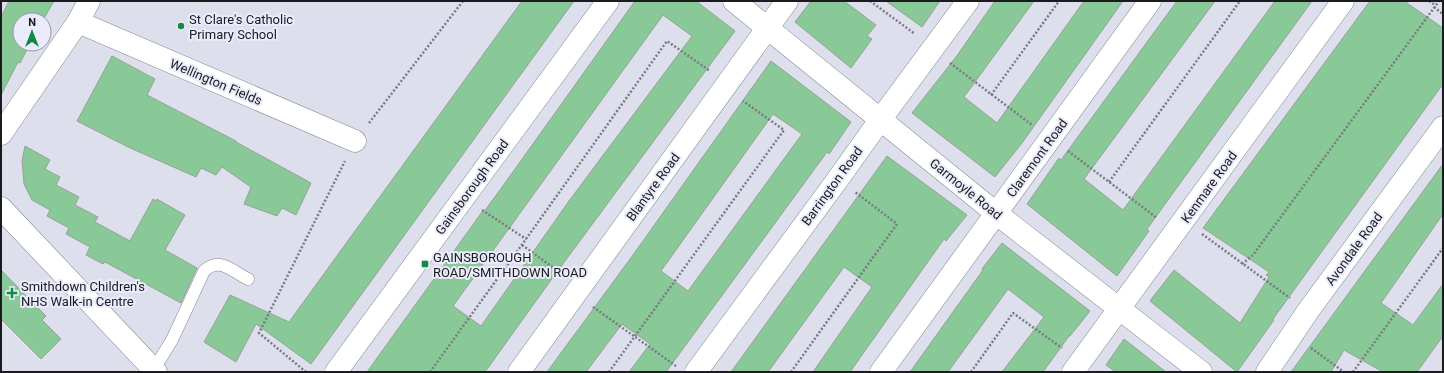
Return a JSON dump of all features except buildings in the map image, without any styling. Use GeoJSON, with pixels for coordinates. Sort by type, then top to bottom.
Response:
{"type":"FeatureCollection","features":[{"type":"Feature","properties":{"kind":"main road"},"geometry":{"type":"LineString","coordinates":[[1,134],[78,22],[89,1]]}},
{"type":"Feature","properties":{"kind":"main road","name":"Gainsborough Road"},"geometry":{"type":"LineString","coordinates":[[336,372],[608,1]]}},
{"type":"Feature","properties":{"kind":"main road","name":"Garmoyle Road"},"geometry":{"type":"LineString","coordinates":[[734,1],[997,214],[1201,372]]}},
{"type":"Feature","properties":{"kind":"main road","name":"Blantyre Road"},"geometry":{"type":"LineString","coordinates":[[518,372],[787,1]]}},
{"type":"Feature","properties":{"kind":"main road","name":"Barrington Road"},"geometry":{"type":"LineString","coordinates":[[687,370],[838,178],[968,1]]}},
{"type":"Feature","properties":{"kind":"main road","name":"Claremont Road"},"geometry":{"type":"LineString","coordinates":[[881,372],[1150,1]]}},
{"type":"Feature","properties":{"kind":"main road","name":"Kenmare Road"},"geometry":{"type":"LineString","coordinates":[[1077,367],[1343,1]]}},
{"type":"Feature","properties":{"kind":"main road","name":"Wellington Fields"},"geometry":{"type":"LineString","coordinates":[[78,22],[355,141]]}},
{"type":"Feature","properties":{"kind":"main road","name":"Avondale Road"},"geometry":{"type":"LineString","coordinates":[[1267,372],[1308,311],[1443,127]]}},
{"type":"Feature","properties":{"kind":"main road"},"geometry":{"type":"LineString","coordinates":[[1,208],[155,371]]}},
{"type":"Feature","properties":{"kind":"lane"},"geometry":{"type":"LineString","coordinates":[[155,371],[172,340],[204,271],[212,265],[222,264],[248,279]]}},
{"type":"Feature","properties":{"kind":"path"},"geometry":{"type":"LineString","coordinates":[[306,372],[259,333],[355,141],[463,1]]}},
{"type":"Feature","properties":{"kind":"path"},"geometry":{"type":"LineString","coordinates":[[870,1],[875,2],[934,48],[953,66],[1109,182],[1242,264],[1308,311]]}},
{"type":"Feature","properties":{"kind":"path"},"geometry":{"type":"LineString","coordinates":[[991,95],[1059,1]]}},
{"type":"Feature","properties":{"kind":"path"},"geometry":{"type":"LineString","coordinates":[[1109,182],[1240,1]]}},
{"type":"Feature","properties":{"kind":"path"},"geometry":{"type":"LineString","coordinates":[[1429,1],[1443,14]]}},
{"type":"Feature","properties":{"kind":"path"},"geometry":{"type":"LineString","coordinates":[[1242,264],[1253,255],[1439,1]]}},
{"type":"Feature","properties":{"kind":"path"},"geometry":{"type":"LineString","coordinates":[[430,372],[526,240],[667,41],[784,130],[608,372]]}},
{"type":"Feature","properties":{"kind":"path"},"geometry":{"type":"LineString","coordinates":[[790,372],[897,224],[838,178]]}},
{"type":"Feature","properties":{"kind":"path"},"geometry":{"type":"LineString","coordinates":[[464,198],[526,240]]}},
{"type":"Feature","properties":{"kind":"path"},"geometry":{"type":"LineString","coordinates":[[522,245],[634,336],[687,370]]}},
{"type":"Feature","properties":{"kind":"path"},"geometry":{"type":"LineString","coordinates":[[1353,372],[1443,248]]}},
{"type":"Feature","properties":{"kind":"path"},"geometry":{"type":"LineString","coordinates":[[971,372],[1013,313],[1077,367]]}},
{"type":"Feature","properties":{"kind":"path"},"geometry":{"type":"LineString","coordinates":[[1293,334],[1344,372]]}},
{"type":"Feature","properties":{"kind":"place","name":"St Clare's Catholic Primary School"},"geometry":{"type":"Point","coordinates":[181,26]}},
{"type":"Feature","properties":{"kind":"place","name":"GAINSBOROUGH ROAD/SMITHDOWN ROAD"},"geometry":{"type":"Point","coordinates":[425,264]}},
{"type":"Feature","properties":{"kind":"place","name":"Smithdown Children's NHS Walk-in Centre"},"geometry":{"type":"Point","coordinates":[12,293]}}]}
